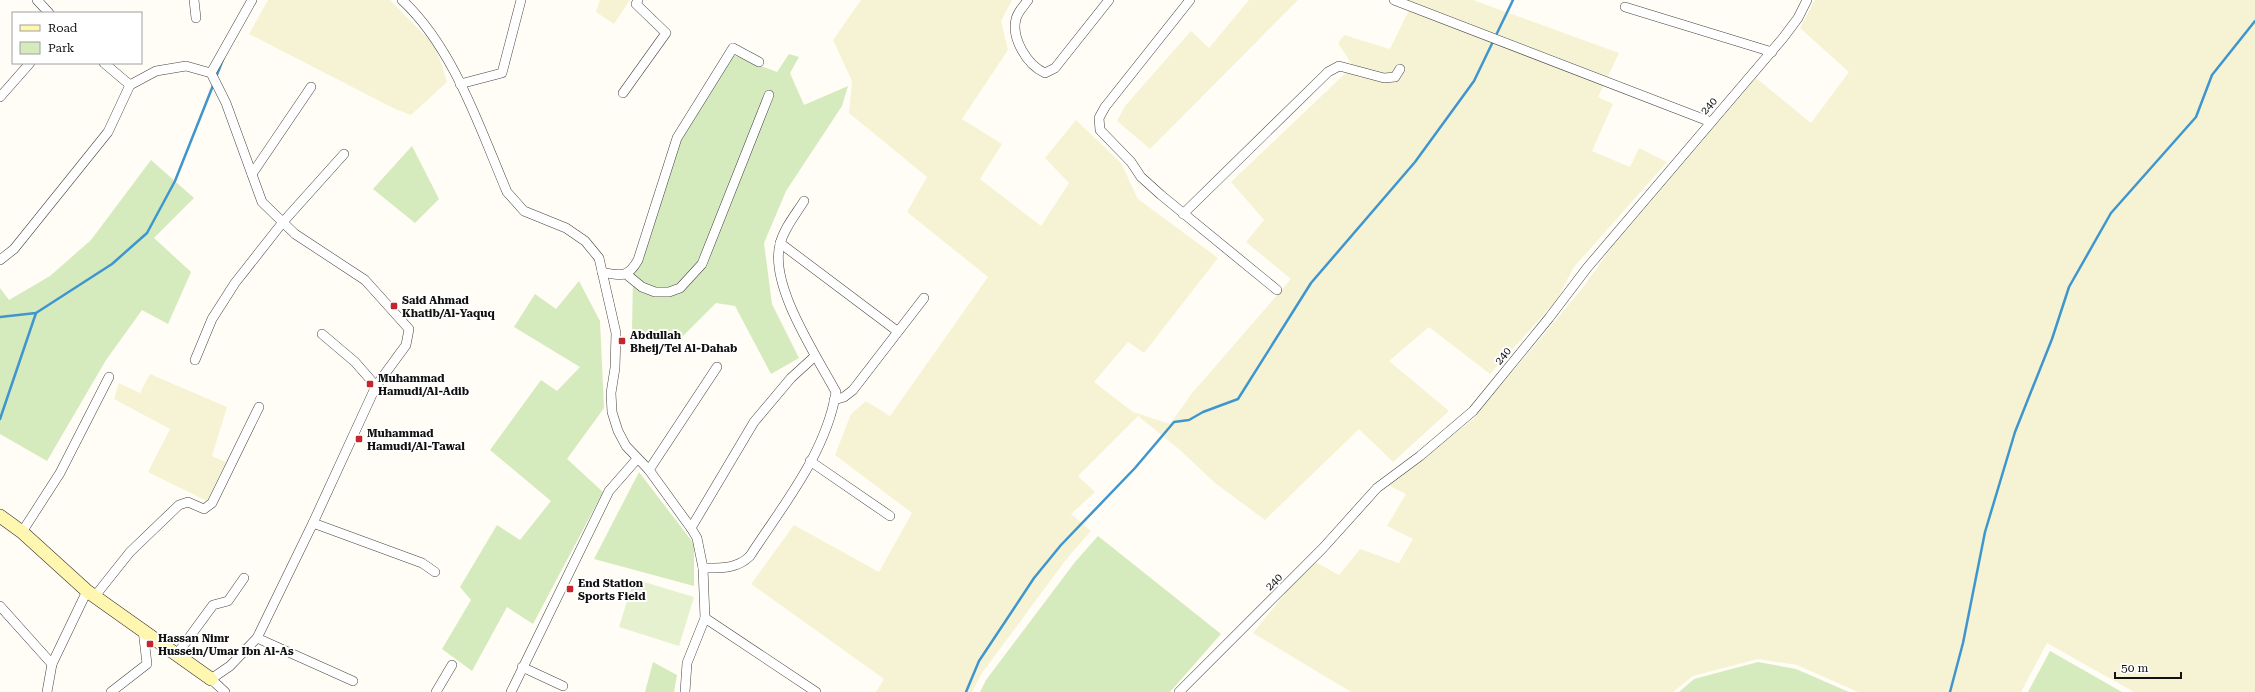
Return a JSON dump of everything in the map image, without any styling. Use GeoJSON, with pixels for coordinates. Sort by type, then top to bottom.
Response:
{"type":"FeatureCollection","features":[{"type":"Feature","properties":{"kind":"street"},"geometry":{"type":"LineString","coordinates":[[37,0],[48,12]]}},
{"type":"Feature","properties":{"kind":"street"},"geometry":{"type":"LineString","coordinates":[[194,0],[196,18]]}},
{"type":"Feature","properties":{"kind":"street"},"geometry":{"type":"LineString","coordinates":[[211,72],[252,0]]}},
{"type":"Feature","properties":{"kind":"street"},"geometry":{"type":"LineString","coordinates":[[402,0],[432,34],[460,84],[508,192],[515,202],[524,211],[566,228],[585,241],[598,258],[616,333],[615,368],[610,394],[612,412],[618,431],[626,446],[648,470],[692,528],[697,538],[703,568],[705,618],[687,663],[685,692]]}},
{"type":"Feature","properties":{"kind":"street"},"geometry":{"type":"LineString","coordinates":[[460,84],[502,73],[521,0]]}},
{"type":"Feature","properties":{"kind":"street"},"geometry":{"type":"LineString","coordinates":[[623,93],[666,32],[636,4],[638,0]]}},
{"type":"Feature","properties":{"kind":"street"},"geometry":{"type":"LineString","coordinates":[[1028,0],[1016,18],[1016,40],[1027,58],[1039,70],[1045,73],[1054,68],[1109,0]]}},
{"type":"Feature","properties":{"kind":"street"},"geometry":{"type":"LineString","coordinates":[[1190,0],[1105,107],[1099,118],[1100,130],[1131,162],[1141,177],[1183,214],[1277,290]]}},
{"type":"Feature","properties":{"kind":"street"},"geometry":{"type":"LineString","coordinates":[[1394,0],[1712,122]]}},
{"type":"Feature","properties":{"kind":"street","name":"240"},"geometry":{"type":"LineString","coordinates":[[1179,692],[1318,554],[1377,488],[1420,456],[1473,411],[1549,318],[1587,268],[1772,52],[1798,18],[1807,0]]}},
{"type":"Feature","properties":{"kind":"street"},"geometry":{"type":"LineString","coordinates":[[1625,7],[1772,52]]}},
{"type":"Feature","properties":{"kind":"street"},"geometry":{"type":"LineString","coordinates":[[602,272],[619,276],[626,274],[632,270],[638,260],[677,138],[733,48],[759,62]]}},
{"type":"Feature","properties":{"kind":"street"},"geometry":{"type":"LineString","coordinates":[[0,97],[29,64]]}},
{"type":"Feature","properties":{"kind":"street"},"geometry":{"type":"LineString","coordinates":[[105,64],[130,85]]}},
{"type":"Feature","properties":{"kind":"street"},"geometry":{"type":"LineString","coordinates":[[0,260],[14,249],[108,132],[130,85],[156,71],[186,66],[211,72]]}},
{"type":"Feature","properties":{"kind":"street"},"geometry":{"type":"LineString","coordinates":[[1183,214],[1328,72],[1339,66],[1384,78],[1395,77],[1400,69]]}},
{"type":"Feature","properties":{"kind":"street"},"geometry":{"type":"LineString","coordinates":[[211,72],[226,103],[262,202],[295,234],[365,280],[409,329],[406,345],[376,386],[313,523],[257,638],[230,666],[211,679]]}},
{"type":"Feature","properties":{"kind":"street"},"geometry":{"type":"LineString","coordinates":[[252,174],[311,87]]}},
{"type":"Feature","properties":{"kind":"street"},"geometry":{"type":"LineString","coordinates":[[626,274],[642,287],[655,292],[669,292],[680,288],[702,264],[769,95]]}},
{"type":"Feature","properties":{"kind":"street"},"geometry":{"type":"LineString","coordinates":[[195,360],[212,319],[222,302],[283,222],[344,154]]}},
{"type":"Feature","properties":{"kind":"street"},"geometry":{"type":"LineString","coordinates":[[703,568],[726,568],[742,564],[750,556],[810,461],[822,440],[832,413],[836,392],[814,357],[782,280],[778,260],[780,243],[788,226],[804,202]]}},
{"type":"Feature","properties":{"kind":"street"},"geometry":{"type":"LineString","coordinates":[[780,243],[897,332]]}},
{"type":"Feature","properties":{"kind":"street"},"geometry":{"type":"LineString","coordinates":[[834,400],[844,397],[853,390],[924,298]]}},
{"type":"Feature","properties":{"kind":"street"},"geometry":{"type":"LineString","coordinates":[[322,334],[355,362],[376,386]]}},
{"type":"Feature","properties":{"kind":"street"},"geometry":{"type":"LineString","coordinates":[[692,528],[754,422],[791,378],[814,357]]}},
{"type":"Feature","properties":{"kind":"street"},"geometry":{"type":"LineString","coordinates":[[648,470],[717,367]]}},
{"type":"Feature","properties":{"kind":"street"},"geometry":{"type":"LineString","coordinates":[[22,532],[60,473],[109,377]]}},
{"type":"Feature","properties":{"kind":"street"},"geometry":{"type":"LineString","coordinates":[[47,692],[52,664],[91,594],[130,552],[179,505],[188,502],[204,509],[212,503],[259,407]]}},
{"type":"Feature","properties":{"kind":"street"},"geometry":{"type":"LineString","coordinates":[[511,692],[522,666],[609,491],[637,459]]}},
{"type":"Feature","properties":{"kind":"street"},"geometry":{"type":"LineString","coordinates":[[810,461],[890,516]]}},
{"type":"Feature","properties":{"kind":"street"},"geometry":{"type":"LineString","coordinates":[[0,516],[22,532],[91,594],[177,654],[211,679],[225,692]]}},
{"type":"Feature","properties":{"kind":"street"},"geometry":{"type":"LineString","coordinates":[[313,523],[422,563],[435,572]]}},
{"type":"Feature","properties":{"kind":"street"},"geometry":{"type":"LineString","coordinates":[[177,654],[213,605],[228,601],[244,578]]}},
{"type":"Feature","properties":{"kind":"street"},"geometry":{"type":"LineString","coordinates":[[0,606],[52,664]]}},
{"type":"Feature","properties":{"kind":"street"},"geometry":{"type":"LineString","coordinates":[[705,618],[816,692]]}},
{"type":"Feature","properties":{"kind":"street"},"geometry":{"type":"LineString","coordinates":[[111,692],[147,664],[143,630]]}},
{"type":"Feature","properties":{"kind":"street"},"geometry":{"type":"LineString","coordinates":[[257,638],[354,681]]}},
{"type":"Feature","properties":{"kind":"street"},"geometry":{"type":"LineString","coordinates":[[436,692],[452,666]]}},
{"type":"Feature","properties":{"kind":"street"},"geometry":{"type":"LineString","coordinates":[[522,666],[563,686]]}},
{"type":"Feature","properties":{"kind":"shaded area"},"geometry":{"type":"Polygon","coordinates":[[[268,0],[390,0],[436,47],[447,82],[411,115],[395,109],[249,34],[268,0]]]}},
{"type":"Feature","properties":{"kind":"shaded area"},"geometry":{"type":"Polygon","coordinates":[[[600,0],[630,0],[614,24],[596,12],[600,0]]]}},
{"type":"Feature","properties":{"kind":"shaded area"},"geometry":{"type":"Polygon","coordinates":[[[861,0],[1012,0],[1001,21],[1008,50],[962,119],[1002,144],[980,179],[1041,226],[1069,183],[1045,158],[1076,120],[1121,163],[1138,199],[1218,258],[1144,353],[1128,342],[1094,382],[1133,412],[1170,424],[1193,392],[1291,279],[1246,242],[1264,220],[1231,182],[1353,66],[1338,43],[1344,35],[1390,49],[1410,8],[1391,0],[1473,0],[1619,53],[1598,97],[1613,104],[1592,151],[1630,167],[1639,148],[1667,162],[1574,267],[1556,301],[1490,374],[1429,327],[1389,361],[1449,411],[1393,462],[1359,429],[1265,520],[1215,483],[1180,450],[1138,416],[1078,476],[1095,492],[1071,514],[1091,531],[1068,557],[982,673],[972,692],[876,692],[884,679],[751,584],[794,525],[879,572],[912,513],[835,455],[851,414],[866,401],[890,416],[988,277],[907,212],[927,177],[849,113],[852,81],[833,40],[861,0]]]}},
{"type":"Feature","properties":{"kind":"shaded area"},"geometry":{"type":"Polygon","coordinates":[[[1249,0],[1298,0],[1150,149],[1117,121],[1125,106],[1191,31],[1209,48],[1249,0]]]}},
{"type":"Feature","properties":{"kind":"shaded area"},"geometry":{"type":"Polygon","coordinates":[[[1815,0],[2255,0],[2255,692],[2134,692],[2047,643],[2021,692],[1858,692],[1797,665],[1758,659],[1693,676],[1673,692],[1351,692],[1253,633],[1312,560],[1339,575],[1360,549],[1399,563],[1413,539],[1387,526],[1406,494],[1388,485],[1472,420],[1581,290],[1612,247],[1756,78],[1811,123],[1849,72],[1800,28],[1815,0]]]}},
{"type":"Feature","properties":{"kind":"shaded area"},"geometry":{"type":"Polygon","coordinates":[[[150,374],[227,407],[212,456],[226,462],[207,501],[148,472],[170,429],[114,399],[119,383],[140,393],[150,374]]]}},
{"type":"Feature","properties":{"kind":"green space"},"geometry":{"type":"Polygon","coordinates":[[[731,54],[777,72],[789,54],[799,57],[790,73],[804,105],[848,86],[842,106],[786,191],[764,243],[772,304],[799,358],[771,374],[735,306],[716,303],[681,338],[632,330],[633,277],[682,131],[731,54]]]}},
{"type":"Feature","properties":{"kind":"green space"},"geometry":{"type":"Polygon","coordinates":[[[412,146],[439,199],[415,223],[373,189],[412,146]]]}},
{"type":"Feature","properties":{"kind":"green space"},"geometry":{"type":"Polygon","coordinates":[[[151,160],[194,198],[154,238],[191,272],[168,324],[142,310],[106,360],[47,461],[0,434],[0,288],[9,300],[50,276],[91,240],[151,160]]]}},
{"type":"Feature","properties":{"kind":"green space"},"geometry":{"type":"Polygon","coordinates":[[[579,281],[600,321],[604,408],[567,459],[603,492],[533,624],[507,607],[472,671],[442,649],[471,600],[460,587],[497,525],[520,540],[551,501],[490,450],[541,380],[557,391],[580,367],[514,327],[535,294],[556,309],[579,281]]]}},
{"type":"Feature","properties":{"kind":"green space"},"geometry":{"type":"Polygon","coordinates":[[[639,472],[694,544],[694,586],[594,559],[639,472]]]}},
{"type":"Feature","properties":{"kind":"green space"},"geometry":{"type":"Polygon","coordinates":[[[1098,536],[1221,634],[1170,692],[980,692],[986,680],[1075,562],[1098,536]]]}},
{"type":"Feature","properties":{"kind":"green space"},"geometry":{"type":"Polygon","coordinates":[[[634,579],[694,597],[679,646],[619,627],[634,579]]]}},
{"type":"Feature","properties":{"kind":"green space"},"geometry":{"type":"Polygon","coordinates":[[[2050,651],[2122,692],[2028,692],[2050,651]]]}},
{"type":"Feature","properties":{"kind":"green space"},"geometry":{"type":"Polygon","coordinates":[[[653,662],[677,675],[674,692],[645,692],[653,662]]]}},
{"type":"Feature","properties":{"kind":"green space"},"geometry":{"type":"Polygon","coordinates":[[[1758,662],[1796,669],[1849,692],[1679,692],[1694,679],[1758,662]]]}},
{"type":"Feature","properties":{"kind":"waterway"},"geometry":{"type":"LineString","coordinates":[[966,692],[979,661],[1034,578],[1061,545],[1135,468],[1174,422],[1189,420],[1203,412],[1238,399],[1311,283],[1415,162],[1474,81],[1513,0]]}},
{"type":"Feature","properties":{"kind":"waterway"},"geometry":{"type":"LineString","coordinates":[[1950,692],[1963,643],[1985,532],[2015,432],[2052,339],[2069,287],[2111,213],[2196,117],[2212,75],[2255,21]]}},
{"type":"Feature","properties":{"kind":"waterway"},"geometry":{"type":"LineString","coordinates":[[216,77],[224,57]]}},
{"type":"Feature","properties":{"kind":"waterway"},"geometry":{"type":"LineString","coordinates":[[0,317],[36,313],[112,264],[147,233],[175,181],[214,83]]}},
{"type":"Feature","properties":{"kind":"waterway"},"geometry":{"type":"LineString","coordinates":[[0,419],[36,313]]}},
{"type":"Feature","properties":{"kind":"place","name":"Said Ahmad Khatib/Al-Yaquq"},"geometry":{"type":"Point","coordinates":[394,306]}},
{"type":"Feature","properties":{"kind":"place","name":"Abdullah Bheij/Tel Al-Dahab"},"geometry":{"type":"Point","coordinates":[622,341]}},
{"type":"Feature","properties":{"kind":"place","name":"Muhammad Hamudi/Al-Adib"},"geometry":{"type":"Point","coordinates":[370,384]}},
{"type":"Feature","properties":{"kind":"place","name":"Muhammad Hamudi/Al-Tawal"},"geometry":{"type":"Point","coordinates":[359,439]}},
{"type":"Feature","properties":{"kind":"place","name":"End Station Sports Field"},"geometry":{"type":"Point","coordinates":[570,589]}},
{"type":"Feature","properties":{"kind":"place","name":"Hassan Nimr Hussein/Umar Ibn Al-As"},"geometry":{"type":"Point","coordinates":[150,644]}}]}
